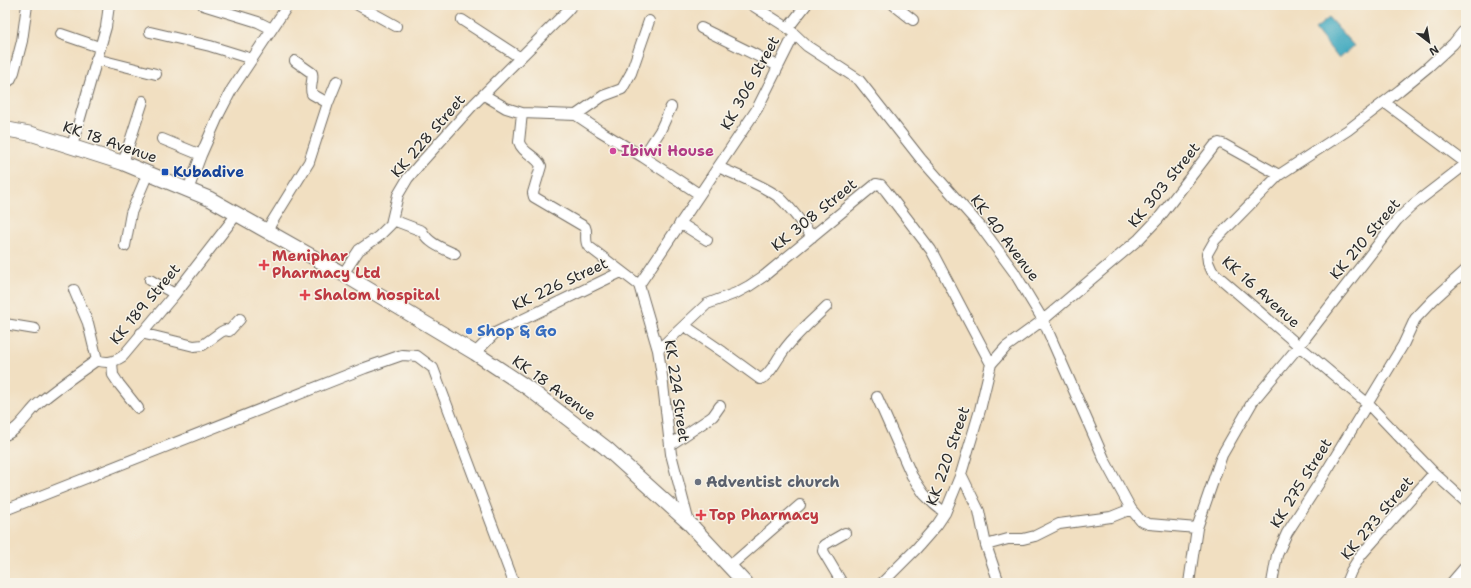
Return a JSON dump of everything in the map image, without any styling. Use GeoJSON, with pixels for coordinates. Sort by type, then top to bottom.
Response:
{"type":"FeatureCollection","features":[{"type":"Feature","properties":{"kind":"main road","name":"KK 18 Avenue"},"geometry":{"type":"LineString","coordinates":[[5,129],[32,134],[123,163],[210,199],[343,274],[475,353],[528,388],[600,443],[689,523],[745,583]]}},
{"type":"Feature","properties":{"kind":"main road"},"geometry":{"type":"LineString","coordinates":[[1456,582],[1466,570]]}},
{"type":"Feature","properties":{"kind":"street"},"geometry":{"type":"LineString","coordinates":[[5,83],[10,80],[14,72],[22,41],[27,5]]}},
{"type":"Feature","properties":{"kind":"street"},"geometry":{"type":"LineString","coordinates":[[72,146],[99,47],[106,28],[110,5]]}},
{"type":"Feature","properties":{"kind":"street"},"geometry":{"type":"LineString","coordinates":[[203,5],[258,22],[272,29]]}},
{"type":"Feature","properties":{"kind":"street"},"geometry":{"type":"LineString","coordinates":[[188,190],[200,155],[232,89],[288,5]]}},
{"type":"Feature","properties":{"kind":"street"},"geometry":{"type":"LineString","coordinates":[[358,5],[396,26]]}},
{"type":"Feature","properties":{"kind":"street"},"geometry":{"type":"LineString","coordinates":[[484,94],[572,5]]}},
{"type":"Feature","properties":{"kind":"street","name":"KK 40 Avenue"},"geometry":{"type":"LineString","coordinates":[[752,5],[791,32],[807,46],[859,80],[921,159],[981,227],[1014,272],[1043,320],[1105,461],[1131,509],[1142,521],[1149,524],[1197,528]]}},
{"type":"Feature","properties":{"kind":"street","name":"KK 306 Street"},"geometry":{"type":"LineString","coordinates":[[639,285],[757,108],[778,66],[791,32],[806,5]]}},
{"type":"Feature","properties":{"kind":"street"},"geometry":{"type":"LineString","coordinates":[[894,5],[913,20]]}},
{"type":"Feature","properties":{"kind":"street"},"geometry":{"type":"LineString","coordinates":[[462,20],[519,58]]}},
{"type":"Feature","properties":{"kind":"street"},"geometry":{"type":"LineString","coordinates":[[649,21],[625,85],[622,89],[603,96],[576,115],[699,194]]}},
{"type":"Feature","properties":{"kind":"street"},"geometry":{"type":"LineString","coordinates":[[701,28],[778,66]]}},
{"type":"Feature","properties":{"kind":"street","name":"KK 16 Avenue"},"geometry":{"type":"LineString","coordinates":[[1466,28],[1453,44],[1428,67],[1384,102],[1348,130],[1278,175],[1215,240],[1207,254],[1208,262],[1212,271],[1367,403],[1434,473],[1466,502]]}},
{"type":"Feature","properties":{"kind":"street"},"geometry":{"type":"LineString","coordinates":[[150,32],[210,46],[252,59]]}},
{"type":"Feature","properties":{"kind":"street"},"geometry":{"type":"LineString","coordinates":[[61,34],[99,47]]}},
{"type":"Feature","properties":{"kind":"street"},"geometry":{"type":"LineString","coordinates":[[96,59],[156,74]]}},
{"type":"Feature","properties":{"kind":"street"},"geometry":{"type":"LineString","coordinates":[[295,62],[312,73],[312,94],[328,103]]}},
{"type":"Feature","properties":{"kind":"street"},"geometry":{"type":"LineString","coordinates":[[267,230],[309,162],[328,103],[337,81]]}},
{"type":"Feature","properties":{"kind":"street","name":"KK 228 Street"},"geometry":{"type":"LineString","coordinates":[[393,220],[396,202],[402,187],[408,178],[484,94],[506,108],[522,113],[576,115]]}},
{"type":"Feature","properties":{"kind":"street"},"geometry":{"type":"LineString","coordinates":[[123,163],[143,101]]}},
{"type":"Feature","properties":{"kind":"street"},"geometry":{"type":"LineString","coordinates":[[1384,102],[1466,163]]}},
{"type":"Feature","properties":{"kind":"street"},"geometry":{"type":"LineString","coordinates":[[643,157],[660,132],[671,107]]}},
{"type":"Feature","properties":{"kind":"street"},"geometry":{"type":"LineString","coordinates":[[522,113],[519,142],[520,146],[539,162],[541,166],[533,193],[534,197],[585,227],[586,243],[588,246],[639,285]]}},
{"type":"Feature","properties":{"kind":"street"},"geometry":{"type":"LineString","coordinates":[[162,139],[200,155]]}},
{"type":"Feature","properties":{"kind":"street","name":"KK 303 Street"},"geometry":{"type":"LineString","coordinates":[[1043,320],[1139,239],[1159,218],[1215,146],[1219,143],[1278,175]]}},
{"type":"Feature","properties":{"kind":"street","name":"KK 210 Street"},"geometry":{"type":"LineString","coordinates":[[1189,583],[1197,528],[1222,455],[1253,401],[1299,346],[1397,220],[1414,204],[1466,163]]}},
{"type":"Feature","properties":{"kind":"street"},"geometry":{"type":"LineString","coordinates":[[718,167],[779,197],[812,236]]}},
{"type":"Feature","properties":{"kind":"street"},"geometry":{"type":"LineString","coordinates":[[125,246],[131,213],[148,173]]}},
{"type":"Feature","properties":{"kind":"street","name":"KK 308 Street"},"geometry":{"type":"LineString","coordinates":[[658,350],[707,304],[736,293],[764,276],[876,184],[881,185],[931,250],[990,364]]}},
{"type":"Feature","properties":{"kind":"street","name":"KK 189 Street"},"geometry":{"type":"LineString","coordinates":[[97,360],[112,362],[123,356],[175,294],[237,214]]}},
{"type":"Feature","properties":{"kind":"street"},"geometry":{"type":"LineString","coordinates":[[343,274],[358,250],[386,230],[393,220],[422,231],[426,239],[455,254]]}},
{"type":"Feature","properties":{"kind":"street"},"geometry":{"type":"LineString","coordinates":[[680,223],[707,240]]}},
{"type":"Feature","properties":{"kind":"street","name":"KK 275 Street"},"geometry":{"type":"LineString","coordinates":[[1272,583],[1277,555],[1287,532],[1323,477],[1403,345],[1415,320],[1433,300],[1466,270]]}},
{"type":"Feature","properties":{"kind":"street","name":"KK 226 Street"},"geometry":{"type":"LineString","coordinates":[[475,353],[495,333],[621,272]]}},
{"type":"Feature","properties":{"kind":"street"},"geometry":{"type":"LineString","coordinates":[[150,280],[175,294]]}},
{"type":"Feature","properties":{"kind":"street","name":"KK 224 Street"},"geometry":{"type":"LineString","coordinates":[[639,285],[658,350],[670,445],[689,523]]}},
{"type":"Feature","properties":{"kind":"street"},"geometry":{"type":"LineString","coordinates":[[5,434],[12,431],[38,404],[97,360],[88,323],[74,290]]}},
{"type":"Feature","properties":{"kind":"street"},"geometry":{"type":"LineString","coordinates":[[685,326],[760,379],[766,377],[790,342],[827,306]]}},
{"type":"Feature","properties":{"kind":"street"},"geometry":{"type":"LineString","coordinates":[[141,333],[190,346],[201,346],[221,332],[229,331],[240,320]]}},
{"type":"Feature","properties":{"kind":"street"},"geometry":{"type":"LineString","coordinates":[[990,364],[1006,347],[1043,320]]}},
{"type":"Feature","properties":{"kind":"street"},"geometry":{"type":"LineString","coordinates":[[5,324],[35,329]]}},
{"type":"Feature","properties":{"kind":"street"},"geometry":{"type":"LineString","coordinates":[[5,510],[365,368],[402,355],[417,356],[432,368],[514,583]]}},
{"type":"Feature","properties":{"kind":"street"},"geometry":{"type":"LineString","coordinates":[[112,362],[113,375],[138,408]]}},
{"type":"Feature","properties":{"kind":"street","name":"KK 220 Street"},"geometry":{"type":"LineString","coordinates":[[882,583],[916,549],[937,525],[945,513],[960,474],[980,410],[990,364]]}},
{"type":"Feature","properties":{"kind":"street"},"geometry":{"type":"LineString","coordinates":[[876,397],[912,476],[924,494],[945,513]]}},
{"type":"Feature","properties":{"kind":"street"},"geometry":{"type":"LineString","coordinates":[[670,445],[709,419],[720,406]]}},
{"type":"Feature","properties":{"kind":"street","name":"KK 273 Street"},"geometry":{"type":"LineString","coordinates":[[1346,583],[1351,571],[1361,555],[1434,473]]}},
{"type":"Feature","properties":{"kind":"street"},"geometry":{"type":"LineString","coordinates":[[960,474],[979,511],[986,545],[999,583]]}},
{"type":"Feature","properties":{"kind":"street"},"geometry":{"type":"LineString","coordinates":[[730,566],[800,505]]}},
{"type":"Feature","properties":{"kind":"street"},"geometry":{"type":"LineString","coordinates":[[986,545],[1008,539],[1023,539],[1035,536],[1059,524],[1111,517],[1131,509]]}},
{"type":"Feature","properties":{"kind":"street"},"geometry":{"type":"LineString","coordinates":[[842,583],[823,551],[823,548],[824,545],[845,533]]}},
{"type":"Feature","properties":{"kind":"water"},"geometry":{"type":"Polygon","coordinates":[[[1329,18],[1354,46],[1339,59],[1315,29],[1329,18]]]}},
{"type":"Feature","properties":{"kind":"place","name":"Ibiwi House"},"geometry":{"type":"Point","coordinates":[613,151]}},
{"type":"Feature","properties":{"kind":"place","name":"Kubadive"},"geometry":{"type":"Point","coordinates":[165,172]}},
{"type":"Feature","properties":{"kind":"place","name":"Meniphar Pharmacy Ltd"},"geometry":{"type":"Point","coordinates":[264,265]}},
{"type":"Feature","properties":{"kind":"place","name":"Shalom hospital"},"geometry":{"type":"Point","coordinates":[305,295]}},
{"type":"Feature","properties":{"kind":"place","name":"Shop & Go"},"geometry":{"type":"Point","coordinates":[469,331]}},
{"type":"Feature","properties":{"kind":"place","name":"Adventist church"},"geometry":{"type":"Point","coordinates":[698,482]}},
{"type":"Feature","properties":{"kind":"place","name":"Top Pharmacy"},"geometry":{"type":"Point","coordinates":[701,515]}}]}
